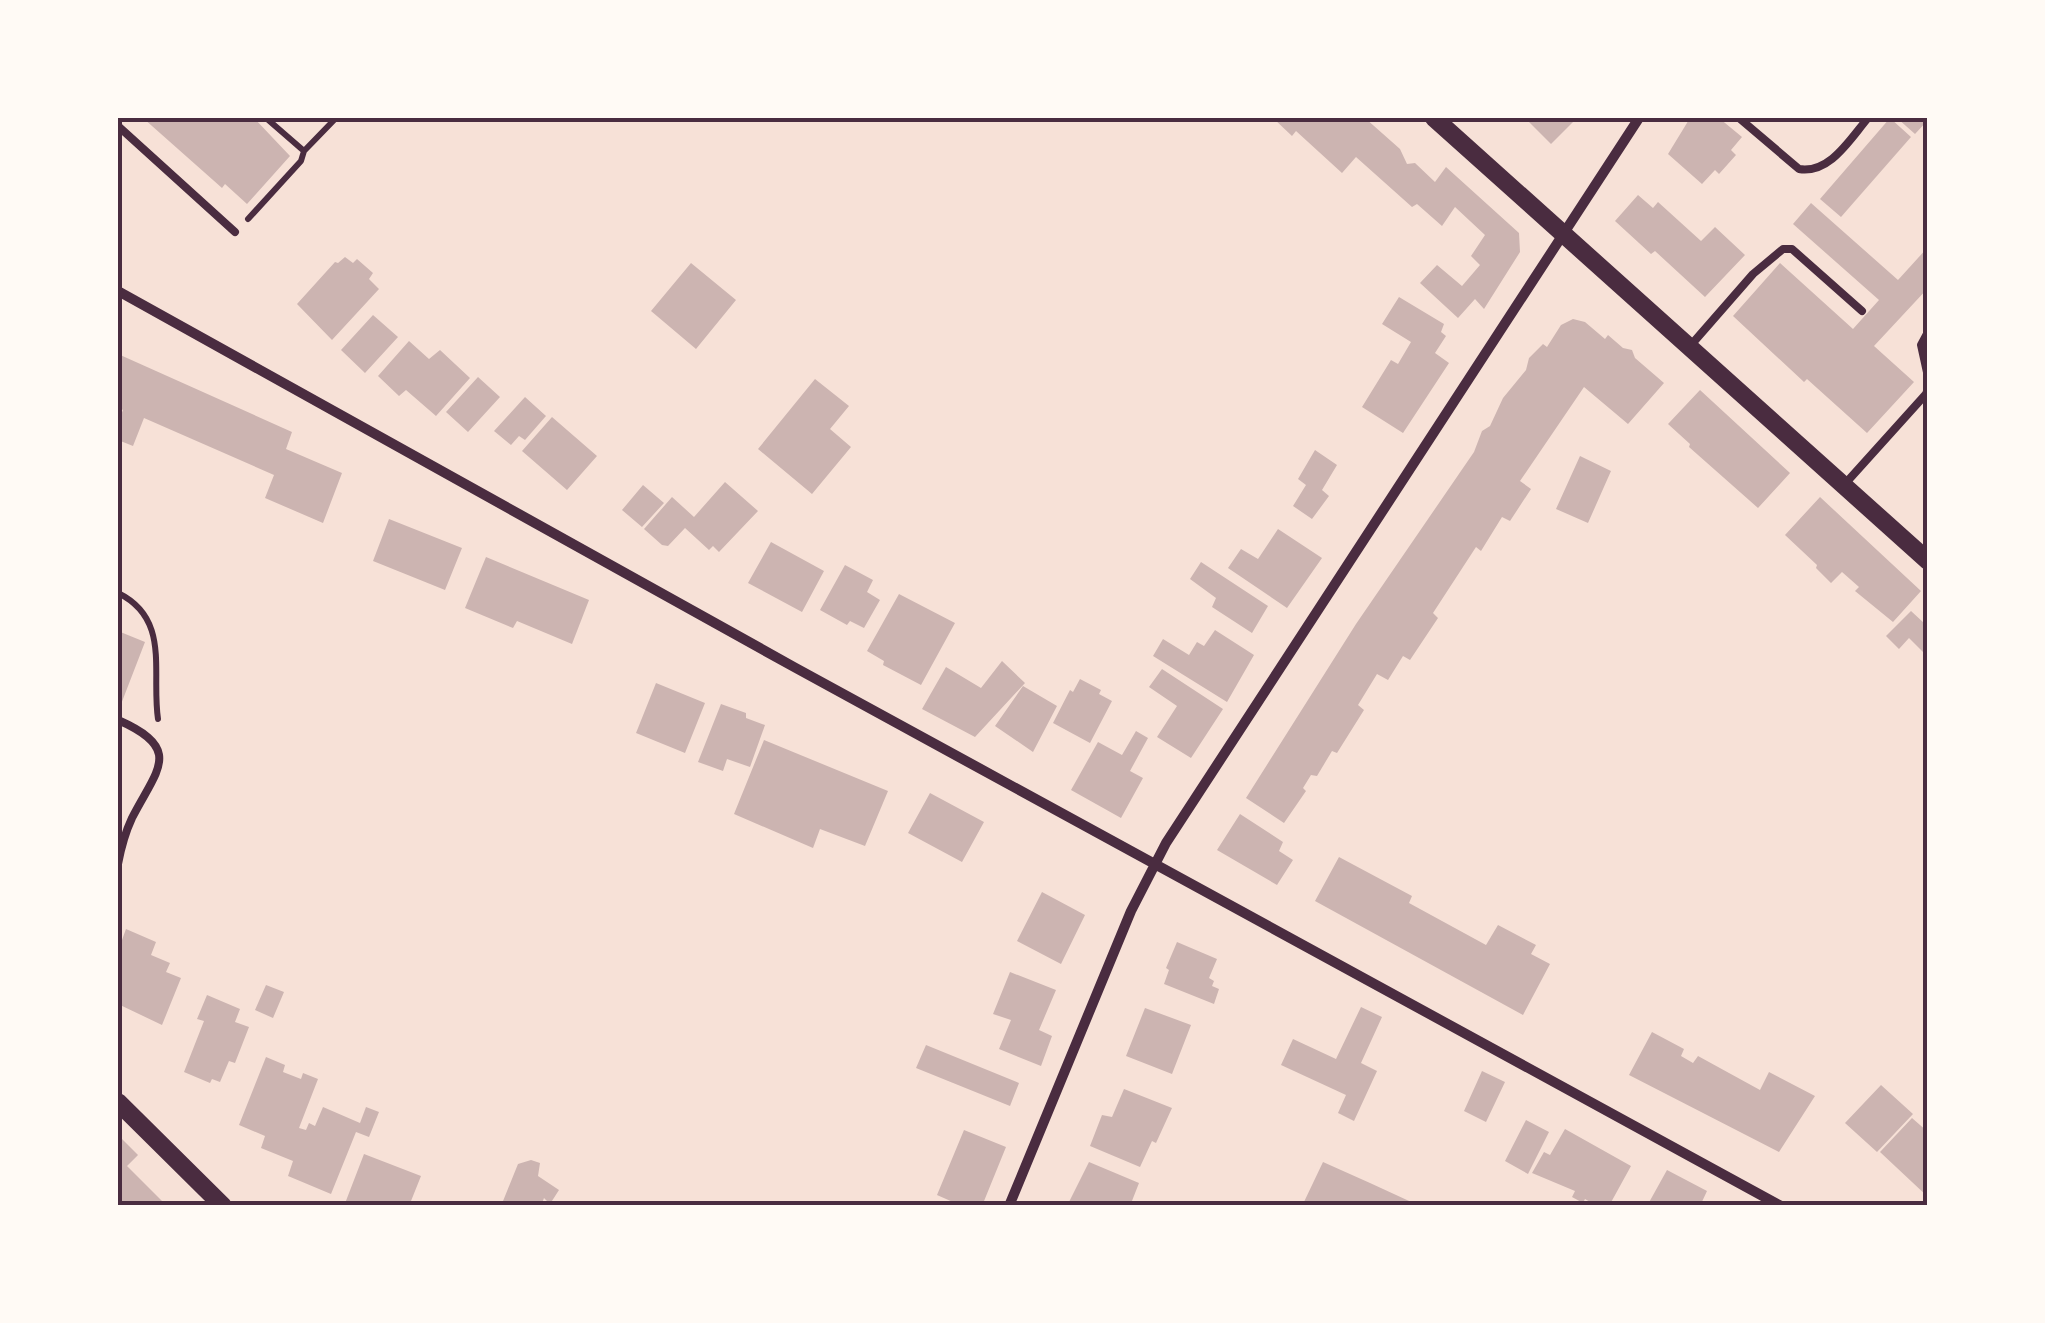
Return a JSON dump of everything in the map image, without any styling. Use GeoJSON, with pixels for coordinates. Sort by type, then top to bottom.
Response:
{"type":"FeatureCollection","features":[{"type":"Feature","properties":{"kind":"street"},"geometry":{"type":"LineString","coordinates":[[1434,118],[1928,561]]}},
{"type":"Feature","properties":{"kind":"street"},"geometry":{"type":"LineString","coordinates":[[1008,1206],[1154,864],[1638,118]]}},
{"type":"Feature","properties":{"kind":"street"},"geometry":{"type":"LineString","coordinates":[[118,291],[1782,1206]]}},
{"type":"Feature","properties":{"kind":"street"},"geometry":{"type":"LineString","coordinates":[[118,1102],[223,1206]]}},
{"type":"Feature","properties":{"kind":"lane"},"geometry":{"type":"LineString","coordinates":[[1738,118],[1799,169],[1812,171],[1825,166],[1868,118]]}},
{"type":"Feature","properties":{"kind":"lane"},"geometry":{"type":"LineString","coordinates":[[118,126],[235,232]]}},
{"type":"Feature","properties":{"kind":"lane"},"geometry":{"type":"LineString","coordinates":[[1690,346],[1753,274],[1783,249],[1792,249],[1862,310]]}},
{"type":"Feature","properties":{"kind":"lane"},"geometry":{"type":"LineString","coordinates":[[1928,332],[1921,345],[1928,377]]}},
{"type":"Feature","properties":{"kind":"lane"},"geometry":{"type":"LineString","coordinates":[[1844,485],[1928,388]]}},
{"type":"Feature","properties":{"kind":"lane"},"geometry":{"type":"LineString","coordinates":[[118,720],[146,733],[156,744],[158,770],[147,797],[133,816],[118,864]]}},
{"type":"Feature","properties":{"kind":"path"},"geometry":{"type":"LineString","coordinates":[[266,118],[304,151]]}},
{"type":"Feature","properties":{"kind":"path"},"geometry":{"type":"LineString","coordinates":[[235,232],[336,118]]}},
{"type":"Feature","properties":{"kind":"path"},"geometry":{"type":"LineString","coordinates":[[118,592],[142,610],[156,637],[154,684],[160,726],[156,744]]}},
{"type":"Feature","properties":{"kind":"building"},"geometry":{"type":"Polygon","coordinates":[[[143,118],[254,118],[290,156],[247,204],[225,184],[222,188],[143,118]]]}},
{"type":"Feature","properties":{"kind":"building"},"geometry":{"type":"Polygon","coordinates":[[[1273,118],[1365,118],[1400,149],[1407,164],[1415,163],[1435,182],[1446,167],[1519,233],[1520,252],[1484,309],[1475,299],[1458,318],[1420,283],[1437,265],[1462,286],[1480,265],[1471,256],[1485,235],[1455,207],[1442,226],[1417,204],[1412,207],[1356,157],[1342,173],[1296,131],[1292,136],[1273,118]]]}},
{"type":"Feature","properties":{"kind":"building"},"geometry":{"type":"Polygon","coordinates":[[[1525,118],[1577,118],[1551,144],[1525,118]]]}},
{"type":"Feature","properties":{"kind":"building"},"geometry":{"type":"Polygon","coordinates":[[[1690,118],[1719,118],[1742,137],[1731,150],[1736,155],[1719,174],[1715,170],[1702,184],[1668,154],[1690,118]]]}},
{"type":"Feature","properties":{"kind":"building"},"geometry":{"type":"Polygon","coordinates":[[[1890,118],[1911,137],[1841,217],[1820,199],[1890,118]]]}},
{"type":"Feature","properties":{"kind":"building"},"geometry":{"type":"Polygon","coordinates":[[[1897,118],[1928,118],[1928,120],[1915,134],[1897,118]]]}},
{"type":"Feature","properties":{"kind":"building"},"geometry":{"type":"Polygon","coordinates":[[[1638,195],[1653,208],[1658,202],[1701,241],[1715,227],[1745,255],[1705,297],[1615,221],[1638,195]]]}},
{"type":"Feature","properties":{"kind":"building"},"geometry":{"type":"Polygon","coordinates":[[[1811,203],[1898,280],[1928,247],[1928,288],[1874,346],[1914,382],[1867,433],[1807,379],[1804,382],[1733,316],[1780,263],[1853,329],[1879,300],[1793,224],[1811,203]]]}},
{"type":"Feature","properties":{"kind":"building"},"geometry":{"type":"Polygon","coordinates":[[[345,257],[353,263],[357,259],[373,273],[369,279],[379,289],[332,340],[297,304],[335,262],[345,257]]]}},
{"type":"Feature","properties":{"kind":"building"},"geometry":{"type":"Polygon","coordinates":[[[691,263],[736,300],[696,349],[651,311],[691,263]]]}},
{"type":"Feature","properties":{"kind":"building"},"geometry":{"type":"Polygon","coordinates":[[[1399,297],[1444,324],[1441,332],[1446,336],[1435,353],[1449,363],[1403,433],[1362,407],[1391,360],[1398,364],[1411,342],[1382,324],[1399,297]]]}},
{"type":"Feature","properties":{"kind":"building"},"geometry":{"type":"Polygon","coordinates":[[[373,315],[398,337],[365,373],[341,350],[373,315]]]}},
{"type":"Feature","properties":{"kind":"building"},"geometry":{"type":"Polygon","coordinates":[[[1573,319],[1632,350],[1635,358],[1664,383],[1628,424],[1584,387],[1520,481],[1531,489],[1510,521],[1502,517],[1481,551],[1476,547],[1433,613],[1438,618],[1410,660],[1403,656],[1388,680],[1377,674],[1358,705],[1364,710],[1337,753],[1332,751],[1317,776],[1311,775],[1303,788],[1306,791],[1284,823],[1246,798],[1356,624],[1474,452],[1482,431],[1490,426],[1503,398],[1526,370],[1529,358],[1543,344],[1547,347],[1561,325],[1573,319]]]}},
{"type":"Feature","properties":{"kind":"building"},"geometry":{"type":"Polygon","coordinates":[[[409,341],[429,359],[440,350],[470,378],[436,416],[406,390],[399,396],[378,376],[409,341]]]}},
{"type":"Feature","properties":{"kind":"building"},"geometry":{"type":"Polygon","coordinates":[[[118,354],[292,432],[286,449],[342,473],[323,523],[265,498],[274,475],[144,418],[133,446],[118,440],[123,410],[118,407],[118,354]]]}},
{"type":"Feature","properties":{"kind":"building"},"geometry":{"type":"Polygon","coordinates":[[[478,377],[500,397],[468,432],[446,412],[478,377]]]}},
{"type":"Feature","properties":{"kind":"building"},"geometry":{"type":"Polygon","coordinates":[[[815,379],[849,406],[830,429],[851,447],[812,494],[758,449],[815,379]]]}},
{"type":"Feature","properties":{"kind":"building"},"geometry":{"type":"Polygon","coordinates":[[[1700,390],[1790,473],[1758,508],[1668,424],[1700,390]]]}},
{"type":"Feature","properties":{"kind":"building"},"geometry":{"type":"Polygon","coordinates":[[[525,397],[546,416],[525,440],[519,436],[511,445],[494,431],[525,397]]]}},
{"type":"Feature","properties":{"kind":"building"},"geometry":{"type":"Polygon","coordinates":[[[552,417],[597,456],[567,490],[522,451],[552,417]]]}},
{"type":"Feature","properties":{"kind":"building"},"geometry":{"type":"Polygon","coordinates":[[[1315,450],[1337,465],[1322,490],[1329,496],[1312,519],[1293,506],[1306,485],[1298,479],[1315,450]]]}},
{"type":"Feature","properties":{"kind":"building"},"geometry":{"type":"Polygon","coordinates":[[[1580,456],[1611,471],[1588,523],[1556,509],[1580,456]]]}},
{"type":"Feature","properties":{"kind":"building"},"geometry":{"type":"Polygon","coordinates":[[[725,482],[758,511],[719,552],[713,546],[709,550],[685,528],[668,546],[644,529],[672,497],[694,517],[725,482]]]}},
{"type":"Feature","properties":{"kind":"building"},"geometry":{"type":"Polygon","coordinates":[[[643,485],[664,503],[642,527],[622,510],[643,485]]]}},
{"type":"Feature","properties":{"kind":"building"},"geometry":{"type":"Polygon","coordinates":[[[1820,497],[1921,591],[1893,622],[1855,591],[1859,587],[1842,572],[1831,583],[1785,535],[1820,497]]]}},
{"type":"Feature","properties":{"kind":"building"},"geometry":{"type":"Polygon","coordinates":[[[389,519],[462,548],[445,590],[373,561],[389,519]]]}},
{"type":"Feature","properties":{"kind":"building"},"geometry":{"type":"Polygon","coordinates":[[[1278,529],[1322,558],[1287,608],[1228,568],[1241,549],[1258,559],[1278,529]]]}},
{"type":"Feature","properties":{"kind":"building"},"geometry":{"type":"Polygon","coordinates":[[[771,542],[824,571],[802,612],[748,583],[771,542]]]}},
{"type":"Feature","properties":{"kind":"building"},"geometry":{"type":"Polygon","coordinates":[[[486,557],[589,600],[572,644],[517,621],[513,628],[465,608],[486,557]]]}},
{"type":"Feature","properties":{"kind":"building"},"geometry":{"type":"Polygon","coordinates":[[[1201,562],[1268,606],[1252,633],[1212,607],[1216,598],[1190,579],[1201,562]]]}},
{"type":"Feature","properties":{"kind":"building"},"geometry":{"type":"Polygon","coordinates":[[[845,565],[873,580],[867,592],[880,600],[864,628],[850,621],[847,625],[820,610],[845,565]]]}},
{"type":"Feature","properties":{"kind":"building"},"geometry":{"type":"Polygon","coordinates":[[[899,594],[955,623],[921,685],[883,665],[884,661],[867,651],[899,594]]]}},
{"type":"Feature","properties":{"kind":"building"},"geometry":{"type":"Polygon","coordinates":[[[1911,611],[1924,623],[1928,619],[1928,657],[1909,638],[1899,649],[1886,636],[1911,611]]]}},
{"type":"Feature","properties":{"kind":"building"},"geometry":{"type":"Polygon","coordinates":[[[1215,630],[1254,655],[1227,702],[1153,656],[1163,639],[1189,655],[1197,642],[1204,646],[1215,630]]]}},
{"type":"Feature","properties":{"kind":"building"},"geometry":{"type":"Polygon","coordinates":[[[118,631],[145,642],[118,712],[118,631]]]}},
{"type":"Feature","properties":{"kind":"building"},"geometry":{"type":"Polygon","coordinates":[[[1002,661],[1025,683],[975,737],[922,709],[946,667],[981,688],[1002,661]]]}},
{"type":"Feature","properties":{"kind":"building"},"geometry":{"type":"Polygon","coordinates":[[[1162,669],[1223,709],[1191,758],[1157,737],[1177,706],[1149,687],[1162,669]]]}},
{"type":"Feature","properties":{"kind":"building"},"geometry":{"type":"Polygon","coordinates":[[[1080,679],[1112,701],[1090,743],[1053,723],[1080,679]]]}},
{"type":"Feature","properties":{"kind":"building"},"geometry":{"type":"Polygon","coordinates":[[[656,683],[705,703],[685,753],[636,733],[656,683]]]}},
{"type":"Feature","properties":{"kind":"building"},"geometry":{"type":"Polygon","coordinates":[[[1023,686],[1057,706],[1033,752],[995,726],[1023,686]]]}},
{"type":"Feature","properties":{"kind":"building"},"geometry":{"type":"Polygon","coordinates":[[[721,704],[765,725],[750,767],[727,759],[723,771],[698,762],[721,704]]]}},
{"type":"Feature","properties":{"kind":"building"},"geometry":{"type":"Polygon","coordinates":[[[1136,731],[1148,738],[1130,771],[1143,778],[1121,818],[1071,790],[1098,742],[1122,755],[1136,731]]]}},
{"type":"Feature","properties":{"kind":"building"},"geometry":{"type":"Polygon","coordinates":[[[764,740],[888,791],[865,846],[820,829],[813,848],[734,814],[764,740]]]}},
{"type":"Feature","properties":{"kind":"building"},"geometry":{"type":"Polygon","coordinates":[[[930,793],[984,822],[962,862],[908,833],[930,793]]]}},
{"type":"Feature","properties":{"kind":"building"},"geometry":{"type":"Polygon","coordinates":[[[1240,814],[1283,842],[1279,851],[1293,860],[1277,885],[1217,850],[1240,814]]]}},
{"type":"Feature","properties":{"kind":"building"},"geometry":{"type":"Polygon","coordinates":[[[1339,857],[1412,896],[1409,903],[1486,945],[1498,925],[1536,945],[1531,954],[1550,964],[1523,1015],[1315,901],[1339,857]]]}},
{"type":"Feature","properties":{"kind":"building"},"geometry":{"type":"Polygon","coordinates":[[[1042,892],[1085,915],[1061,964],[1017,941],[1042,892]]]}},
{"type":"Feature","properties":{"kind":"building"},"geometry":{"type":"Polygon","coordinates":[[[126,929],[156,942],[151,955],[170,963],[166,972],[181,978],[162,1025],[118,1004],[118,951],[126,929]]]}},
{"type":"Feature","properties":{"kind":"building"},"geometry":{"type":"Polygon","coordinates":[[[1177,942],[1217,959],[1209,978],[1214,981],[1212,986],[1219,989],[1214,1004],[1164,984],[1177,942]]]}},
{"type":"Feature","properties":{"kind":"building"},"geometry":{"type":"Polygon","coordinates":[[[1010,972],[1056,990],[1039,1030],[1052,1036],[1041,1066],[999,1049],[1011,1020],[993,1014],[1010,972]]]}},
{"type":"Feature","properties":{"kind":"building"},"geometry":{"type":"Polygon","coordinates":[[[266,985],[284,992],[273,1018],[255,1010],[266,985]]]}},
{"type":"Feature","properties":{"kind":"building"},"geometry":{"type":"Polygon","coordinates":[[[207,995],[240,1009],[235,1022],[249,1027],[235,1063],[229,1061],[220,1082],[212,1079],[210,1083],[184,1072],[204,1021],[197,1019],[207,995]]]}},
{"type":"Feature","properties":{"kind":"building"},"geometry":{"type":"Polygon","coordinates":[[[1361,1007],[1382,1017],[1361,1063],[1377,1071],[1354,1121],[1338,1113],[1346,1095],[1281,1065],[1293,1039],[1336,1059],[1361,1007]]]}},
{"type":"Feature","properties":{"kind":"building"},"geometry":{"type":"Polygon","coordinates":[[[1145,1008],[1191,1025],[1172,1074],[1126,1056],[1145,1008]]]}},
{"type":"Feature","properties":{"kind":"building"},"geometry":{"type":"Polygon","coordinates":[[[1652,1032],[1684,1049],[1681,1056],[1693,1063],[1698,1056],[1760,1090],[1769,1072],[1815,1096],[1779,1152],[1629,1075],[1652,1032]]]}},
{"type":"Feature","properties":{"kind":"building"},"geometry":{"type":"Polygon","coordinates":[[[926,1045],[1019,1083],[1010,1106],[916,1068],[926,1045]]]}},
{"type":"Feature","properties":{"kind":"building"},"geometry":{"type":"Polygon","coordinates":[[[266,1057],[285,1065],[283,1072],[301,1079],[303,1073],[318,1079],[299,1128],[306,1130],[309,1123],[315,1126],[323,1107],[360,1123],[366,1107],[379,1112],[369,1137],[356,1132],[331,1194],[288,1176],[293,1161],[261,1148],[265,1136],[239,1125],[266,1057]]]}},
{"type":"Feature","properties":{"kind":"building"},"geometry":{"type":"Polygon","coordinates":[[[1482,1071],[1505,1082],[1486,1122],[1464,1111],[1482,1071]]]}},
{"type":"Feature","properties":{"kind":"building"},"geometry":{"type":"Polygon","coordinates":[[[1881,1085],[1913,1114],[1877,1152],[1845,1123],[1881,1085]]]}},
{"type":"Feature","properties":{"kind":"building"},"geometry":{"type":"Polygon","coordinates":[[[1124,1089],[1172,1108],[1140,1167],[1090,1146],[1102,1115],[1112,1117],[1124,1089]]]}},
{"type":"Feature","properties":{"kind":"building"},"geometry":{"type":"Polygon","coordinates":[[[1912,1118],[1928,1132],[1928,1197],[1880,1152],[1912,1118]]]}},
{"type":"Feature","properties":{"kind":"building"},"geometry":{"type":"Polygon","coordinates":[[[1526,1120],[1549,1132],[1528,1174],[1505,1161],[1526,1120]]]}},
{"type":"Feature","properties":{"kind":"building"},"geometry":{"type":"Polygon","coordinates":[[[1565,1129],[1631,1166],[1609,1206],[1597,1206],[1585,1199],[1583,1203],[1572,1197],[1575,1191],[1532,1173],[1544,1152],[1550,1155],[1565,1129]]]}},
{"type":"Feature","properties":{"kind":"building"},"geometry":{"type":"Polygon","coordinates":[[[964,1130],[1006,1147],[982,1206],[962,1206],[937,1195],[964,1130]]]}},
{"type":"Feature","properties":{"kind":"building"},"geometry":{"type":"Polygon","coordinates":[[[118,1135],[138,1155],[127,1166],[167,1206],[118,1206],[118,1135]]]}},
{"type":"Feature","properties":{"kind":"building"},"geometry":{"type":"Polygon","coordinates":[[[364,1154],[421,1176],[411,1201],[421,1206],[344,1206],[364,1154]]]}},
{"type":"Feature","properties":{"kind":"building"},"geometry":{"type":"Polygon","coordinates":[[[531,1160],[540,1163],[538,1176],[559,1190],[550,1204],[544,1198],[541,1206],[501,1206],[518,1164],[531,1160]]]}},
{"type":"Feature","properties":{"kind":"building"},"geometry":{"type":"Polygon","coordinates":[[[1089,1162],[1139,1183],[1130,1206],[1067,1206],[1089,1162]]]}},
{"type":"Feature","properties":{"kind":"building"},"geometry":{"type":"Polygon","coordinates":[[[1323,1162],[1420,1206],[1307,1206],[1303,1204],[1323,1162]]]}},
{"type":"Feature","properties":{"kind":"building"},"geometry":{"type":"Polygon","coordinates":[[[1667,1170],[1707,1191],[1700,1206],[1647,1206],[1667,1170]]]}}]}
